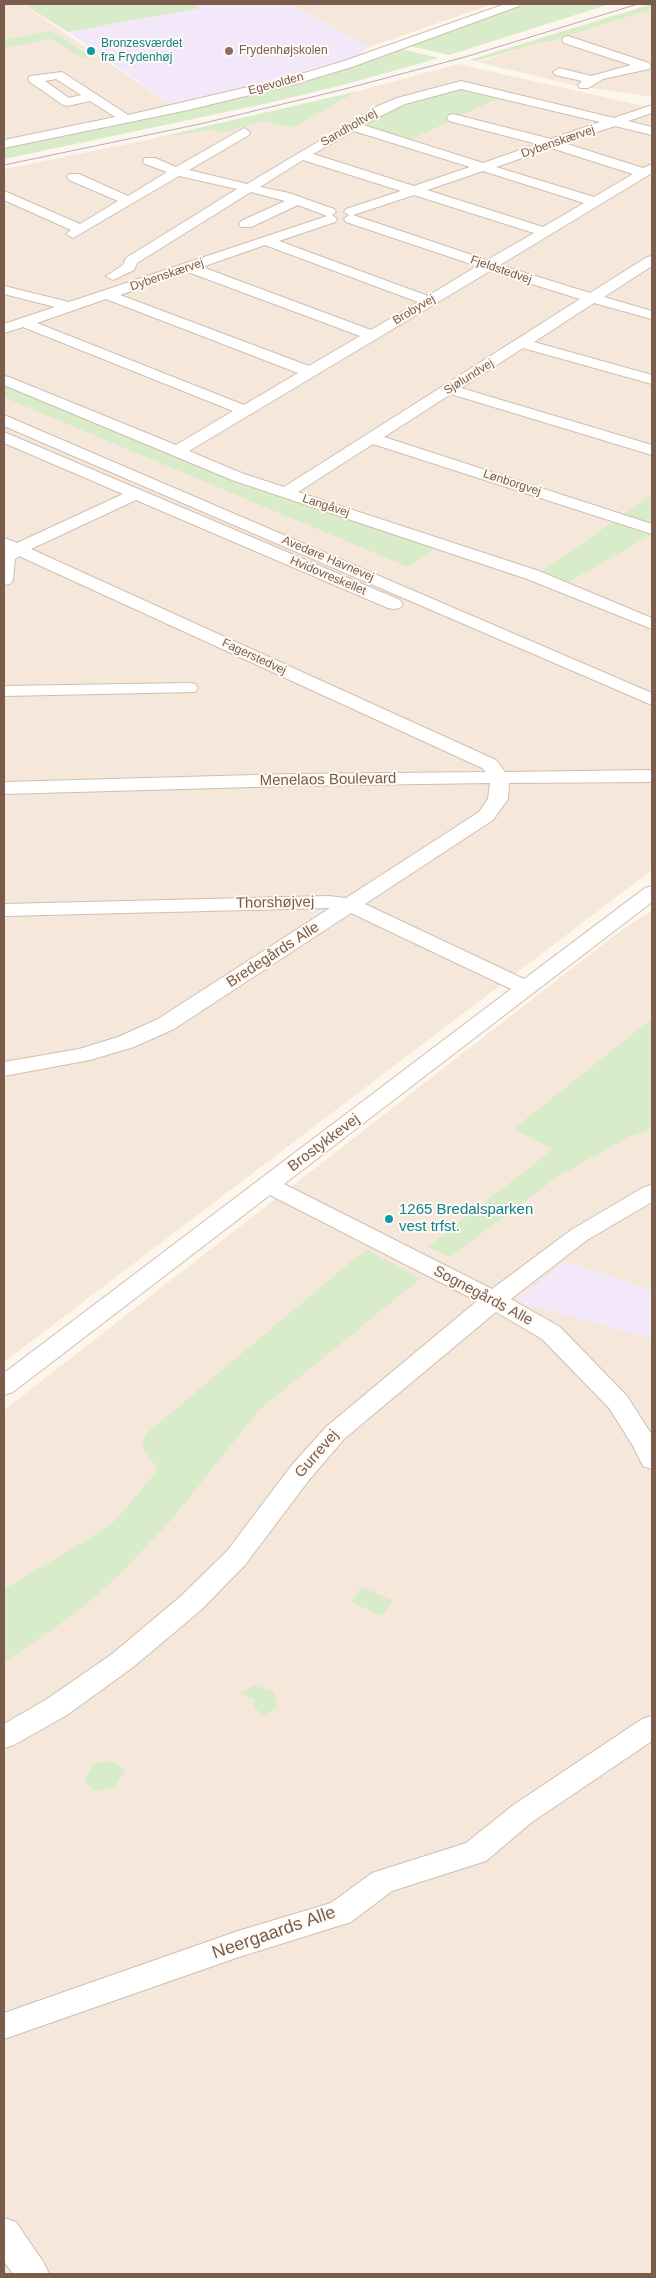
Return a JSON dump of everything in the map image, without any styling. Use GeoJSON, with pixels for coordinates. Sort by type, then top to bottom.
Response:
{"type":"FeatureCollection","features":[{"type":"Feature","properties":{"kind":"street"},"geometry":{"type":"LineString","coordinates":[[422,38],[408,29],[444,20],[491,4]]}},
{"type":"Feature","properties":{"kind":"street","name":"Egevolden"},"geometry":{"type":"LineString","coordinates":[[4,144],[206,102],[295,80],[422,38],[516,4]]}},
{"type":"Feature","properties":{"kind":"street"},"geometry":{"type":"LineString","coordinates":[[568,40],[650,67]]}},
{"type":"Feature","properties":{"kind":"street"},"geometry":{"type":"LineString","coordinates":[[559,72],[589,82],[599,76],[650,67]]}},
{"type":"Feature","properties":{"kind":"street","name":"Sandholtvej"},"geometry":{"type":"LineString","coordinates":[[113,276],[129,267],[131,260],[302,155],[382,109],[401,101],[461,85],[616,123]]}},
{"type":"Feature","properties":{"kind":"street"},"geometry":{"type":"LineString","coordinates":[[92,97],[126,119]]}},
{"type":"Feature","properties":{"kind":"street","name":"Dybenskærvej"},"geometry":{"type":"LineString","coordinates":[[351,216],[416,190],[616,123],[652,109]]}},
{"type":"Feature","properties":{"kind":"street"},"geometry":{"type":"LineString","coordinates":[[4,133],[114,111]]}},
{"type":"Feature","properties":{"kind":"street"},"geometry":{"type":"LineString","coordinates":[[453,118],[648,171]]}},
{"type":"Feature","properties":{"kind":"street"},"geometry":{"type":"LineString","coordinates":[[616,123],[652,131]]}},
{"type":"Feature","properties":{"kind":"street"},"geometry":{"type":"LineString","coordinates":[[352,126],[596,202]]}},
{"type":"Feature","properties":{"kind":"street"},"geometry":{"type":"LineString","coordinates":[[4,195],[77,232],[244,132]]}},
{"type":"Feature","properties":{"kind":"street"},"geometry":{"type":"LineString","coordinates":[[302,155],[545,232]]}},
{"type":"Feature","properties":{"kind":"street"},"geometry":{"type":"LineString","coordinates":[[150,161],[178,172],[250,187],[296,201],[330,216],[338,210],[351,216]]}},
{"type":"Feature","properties":{"kind":"street","name":"Brobyvej"},"geometry":{"type":"LineString","coordinates":[[176,452],[648,171]]}},
{"type":"Feature","properties":{"kind":"street"},"geometry":{"type":"LineString","coordinates":[[74,177],[129,201]]}},
{"type":"Feature","properties":{"kind":"street"},"geometry":{"type":"LineString","coordinates":[[246,224],[296,201]]}},
{"type":"Feature","properties":{"kind":"street","name":"Dybenskærvej"},"geometry":{"type":"LineString","coordinates":[[4,330],[266,241],[330,216]]}},
{"type":"Feature","properties":{"kind":"street","name":"Fjeldstedvej"},"geometry":{"type":"LineString","coordinates":[[351,216],[489,266],[652,315]]}},
{"type":"Feature","properties":{"kind":"street"},"geometry":{"type":"LineString","coordinates":[[266,241],[429,301]]}},
{"type":"Feature","properties":{"kind":"street","name":"Sjølundvej"},"geometry":{"type":"LineString","coordinates":[[285,493],[652,260]]}},
{"type":"Feature","properties":{"kind":"street"},"geometry":{"type":"LineString","coordinates":[[189,267],[372,335]]}},
{"type":"Feature","properties":{"kind":"street"},"geometry":{"type":"LineString","coordinates":[[4,290],[61,304],[69,308]]}},
{"type":"Feature","properties":{"kind":"street"},"geometry":{"type":"LineString","coordinates":[[107,295],[310,372]]}},
{"type":"Feature","properties":{"kind":"street"},"geometry":{"type":"LineString","coordinates":[[25,323],[246,410]]}},
{"type":"Feature","properties":{"kind":"street"},"geometry":{"type":"LineString","coordinates":[[522,343],[652,380]]}},
{"type":"Feature","properties":{"kind":"street","name":"Langåvej"},"geometry":{"type":"LineString","coordinates":[[4,380],[238,477],[533,575],[652,624]]}},
{"type":"Feature","properties":{"kind":"street"},"geometry":{"type":"LineString","coordinates":[[449,389],[652,450]]}},
{"type":"Feature","properties":{"kind":"street","name":"Avedøre Havnevej"},"geometry":{"type":"LineString","coordinates":[[4,408],[652,683]]}},
{"type":"Feature","properties":{"kind":"street","name":"Avedøre Havnevej"},"geometry":{"type":"LineString","coordinates":[[4,420],[652,700]]}},
{"type":"Feature","properties":{"kind":"street","name":"Hvidovreskellet"},"geometry":{"type":"LineString","coordinates":[[4,437],[652,715]]}},
{"type":"Feature","properties":{"kind":"street","name":"Lønborgvej"},"geometry":{"type":"LineString","coordinates":[[370,438],[652,529]]}},
{"type":"Feature","properties":{"kind":"street"},"geometry":{"type":"LineString","coordinates":[[4,580],[7,557],[11,546],[135,494]]}},
{"type":"Feature","properties":{"kind":"street","name":"Fagerstedvej"},"geometry":{"type":"LineString","coordinates":[[11,546],[489,764],[500,778]]}},
{"type":"Feature","properties":{"kind":"street"},"geometry":{"type":"LineString","coordinates":[[4,691],[189,688]]}},
{"type":"Feature","properties":{"kind":"street","name":"Menelaos Boulevard"},"geometry":{"type":"LineString","coordinates":[[4,788],[652,776]]}},
{"type":"Feature","properties":{"kind":"street","name":"Bredegårds Alle"},"geometry":{"type":"LineString","coordinates":[[4,1069],[82,1055],[126,1042],[166,1024],[486,816],[498,799],[500,778]]}},
{"type":"Feature","properties":{"kind":"street","name":"Brostykkevej"},"geometry":{"type":"LineString","coordinates":[[4,1386],[650,896]]}},
{"type":"Feature","properties":{"kind":"street","name":"Thorshøjvej"},"geometry":{"type":"LineString","coordinates":[[4,910],[329,902],[351,904],[527,989]]}},
{"type":"Feature","properties":{"kind":"street","name":"Sognegårds Alle"},"geometry":{"type":"LineString","coordinates":[[268,1185],[494,1300],[551,1333],[618,1402],[645,1444],[652,1460]]}},
{"type":"Feature","properties":{"kind":"street","name":"Gurrevej"},"geometry":{"type":"LineString","coordinates":[[4,1737],[57,1707],[122,1662],[191,1603],[236,1558],[300,1473],[335,1432],[494,1300],[579,1235],[652,1192]]}},
{"type":"Feature","properties":{"kind":"street","name":"Neergaards Alle"},"geometry":{"type":"LineString","coordinates":[[4,2026],[238,1944],[340,1913],[382,1882],[476,1852],[522,1814],[652,1727]]}},
{"type":"Feature","properties":{"kind":"street"},"geometry":{"type":"LineString","coordinates":[[4,2233],[32,2274]]}},
{"type":"Feature","properties":{"kind":"shaded area"},"geometry":{"type":"Polygon","coordinates":[[[4,4],[22,4],[174,107],[4,141],[4,4]]]}},
{"type":"Feature","properties":{"kind":"shaded area","name":"Frydenhøjskolen"},"geometry":{"type":"Polygon","coordinates":[[[193,4],[290,4],[369,47],[358,56],[174,107],[68,32],[199,8],[193,4]]]}},
{"type":"Feature","properties":{"kind":"shaded area"},"geometry":{"type":"Polygon","coordinates":[[[290,4],[493,4],[369,47],[290,4]]]}},
{"type":"Feature","properties":{"kind":"shaded area"},"geometry":{"type":"Polygon","coordinates":[[[652,9],[652,97],[573,85],[477,62],[552,41],[652,9]]]}},
{"type":"Feature","properties":{"kind":"shaded area"},"geometry":{"type":"Polygon","coordinates":[[[458,64],[652,108],[652,870],[4,1362],[4,169],[147,140],[211,130],[224,133],[262,121],[293,128],[358,91],[458,64]]]}},
{"type":"Feature","properties":{"kind":"shaded area"},"geometry":{"type":"Polygon","coordinates":[[[652,911],[652,2274],[4,2274],[4,1410],[624,928],[652,911]]]}},
{"type":"Feature","properties":{"kind":"shaded area"},"geometry":{"type":"Polygon","coordinates":[[[565,1261],[652,1290],[652,1339],[516,1301],[565,1261]]]}},
{"type":"Feature","properties":{"kind":"green space"},"geometry":{"type":"Polygon","coordinates":[[[23,4],[193,4],[200,8],[68,32],[23,4]]]}},
{"type":"Feature","properties":{"kind":"green space"},"geometry":{"type":"Polygon","coordinates":[[[526,4],[610,4],[449,55],[410,46],[526,4]]]}},
{"type":"Feature","properties":{"kind":"green space"},"geometry":{"type":"Polygon","coordinates":[[[652,4],[652,9],[552,41],[476,61],[469,60],[652,4]]]}},
{"type":"Feature","properties":{"kind":"green space"},"geometry":{"type":"Polygon","coordinates":[[[51,31],[89,56],[82,58],[51,39],[4,48],[4,40],[51,31]]]}},
{"type":"Feature","properties":{"kind":"green space"},"geometry":{"type":"Polygon","coordinates":[[[401,49],[439,58],[339,86],[264,104],[4,159],[4,147],[170,113],[345,68],[401,49]]]}},
{"type":"Feature","properties":{"kind":"green space"},"geometry":{"type":"Polygon","coordinates":[[[453,90],[465,90],[498,98],[410,140],[362,125],[408,103],[453,90]]]}},
{"type":"Feature","properties":{"kind":"green space"},"geometry":{"type":"Polygon","coordinates":[[[358,91],[293,128],[262,121],[224,133],[211,130],[147,140],[358,91]]]}},
{"type":"Feature","properties":{"kind":"green space"},"geometry":{"type":"Polygon","coordinates":[[[4,386],[250,487],[432,547],[432,552],[408,567],[15,402],[4,396],[4,386]]]}},
{"type":"Feature","properties":{"kind":"green space"},"geometry":{"type":"Polygon","coordinates":[[[652,493],[652,524],[624,514],[652,493]]]}},
{"type":"Feature","properties":{"kind":"green space"},"geometry":{"type":"Polygon","coordinates":[[[614,521],[652,534],[569,582],[541,572],[614,521]]]}},
{"type":"Feature","properties":{"kind":"green space"},"geometry":{"type":"Polygon","coordinates":[[[652,1019],[652,1128],[628,1137],[557,1177],[450,1257],[428,1247],[553,1149],[513,1129],[652,1019]]]}},
{"type":"Feature","properties":{"kind":"green space"},"geometry":{"type":"Polygon","coordinates":[[[366,1249],[420,1279],[259,1410],[172,1519],[120,1574],[79,1611],[4,1662],[4,1589],[85,1541],[116,1520],[156,1472],[156,1466],[142,1446],[146,1434],[366,1249]]]}},
{"type":"Feature","properties":{"kind":"green space"},"geometry":{"type":"Polygon","coordinates":[[[361,1587],[393,1600],[382,1616],[351,1602],[361,1587]]]}},
{"type":"Feature","properties":{"kind":"green space"},"geometry":{"type":"Polygon","coordinates":[[[253,1685],[274,1692],[278,1706],[264,1716],[254,1707],[254,1699],[241,1694],[253,1685]]]}},
{"type":"Feature","properties":{"kind":"green space"},"geometry":{"type":"Polygon","coordinates":[[[114,1762],[125,1770],[115,1787],[96,1792],[84,1780],[94,1763],[114,1762]]]}},
{"type":"Feature","properties":{"kind":"tram line"},"geometry":{"type":"LineString","coordinates":[[4,165],[200,124],[341,90],[465,57],[638,4]]}},
{"type":"Feature","properties":{"kind":"place","name":"Bronzesværdet fra Frydenhøj"},"geometry":{"type":"Point","coordinates":[91,51]}},
{"type":"Feature","properties":{"kind":"place","name":"Frydenhøjskolen"},"geometry":{"type":"Point","coordinates":[229,51]}},
{"type":"Feature","properties":{"kind":"place","name":"1265 Bredalsparken vest trfst."},"geometry":{"type":"Point","coordinates":[389,1219]}}]}
